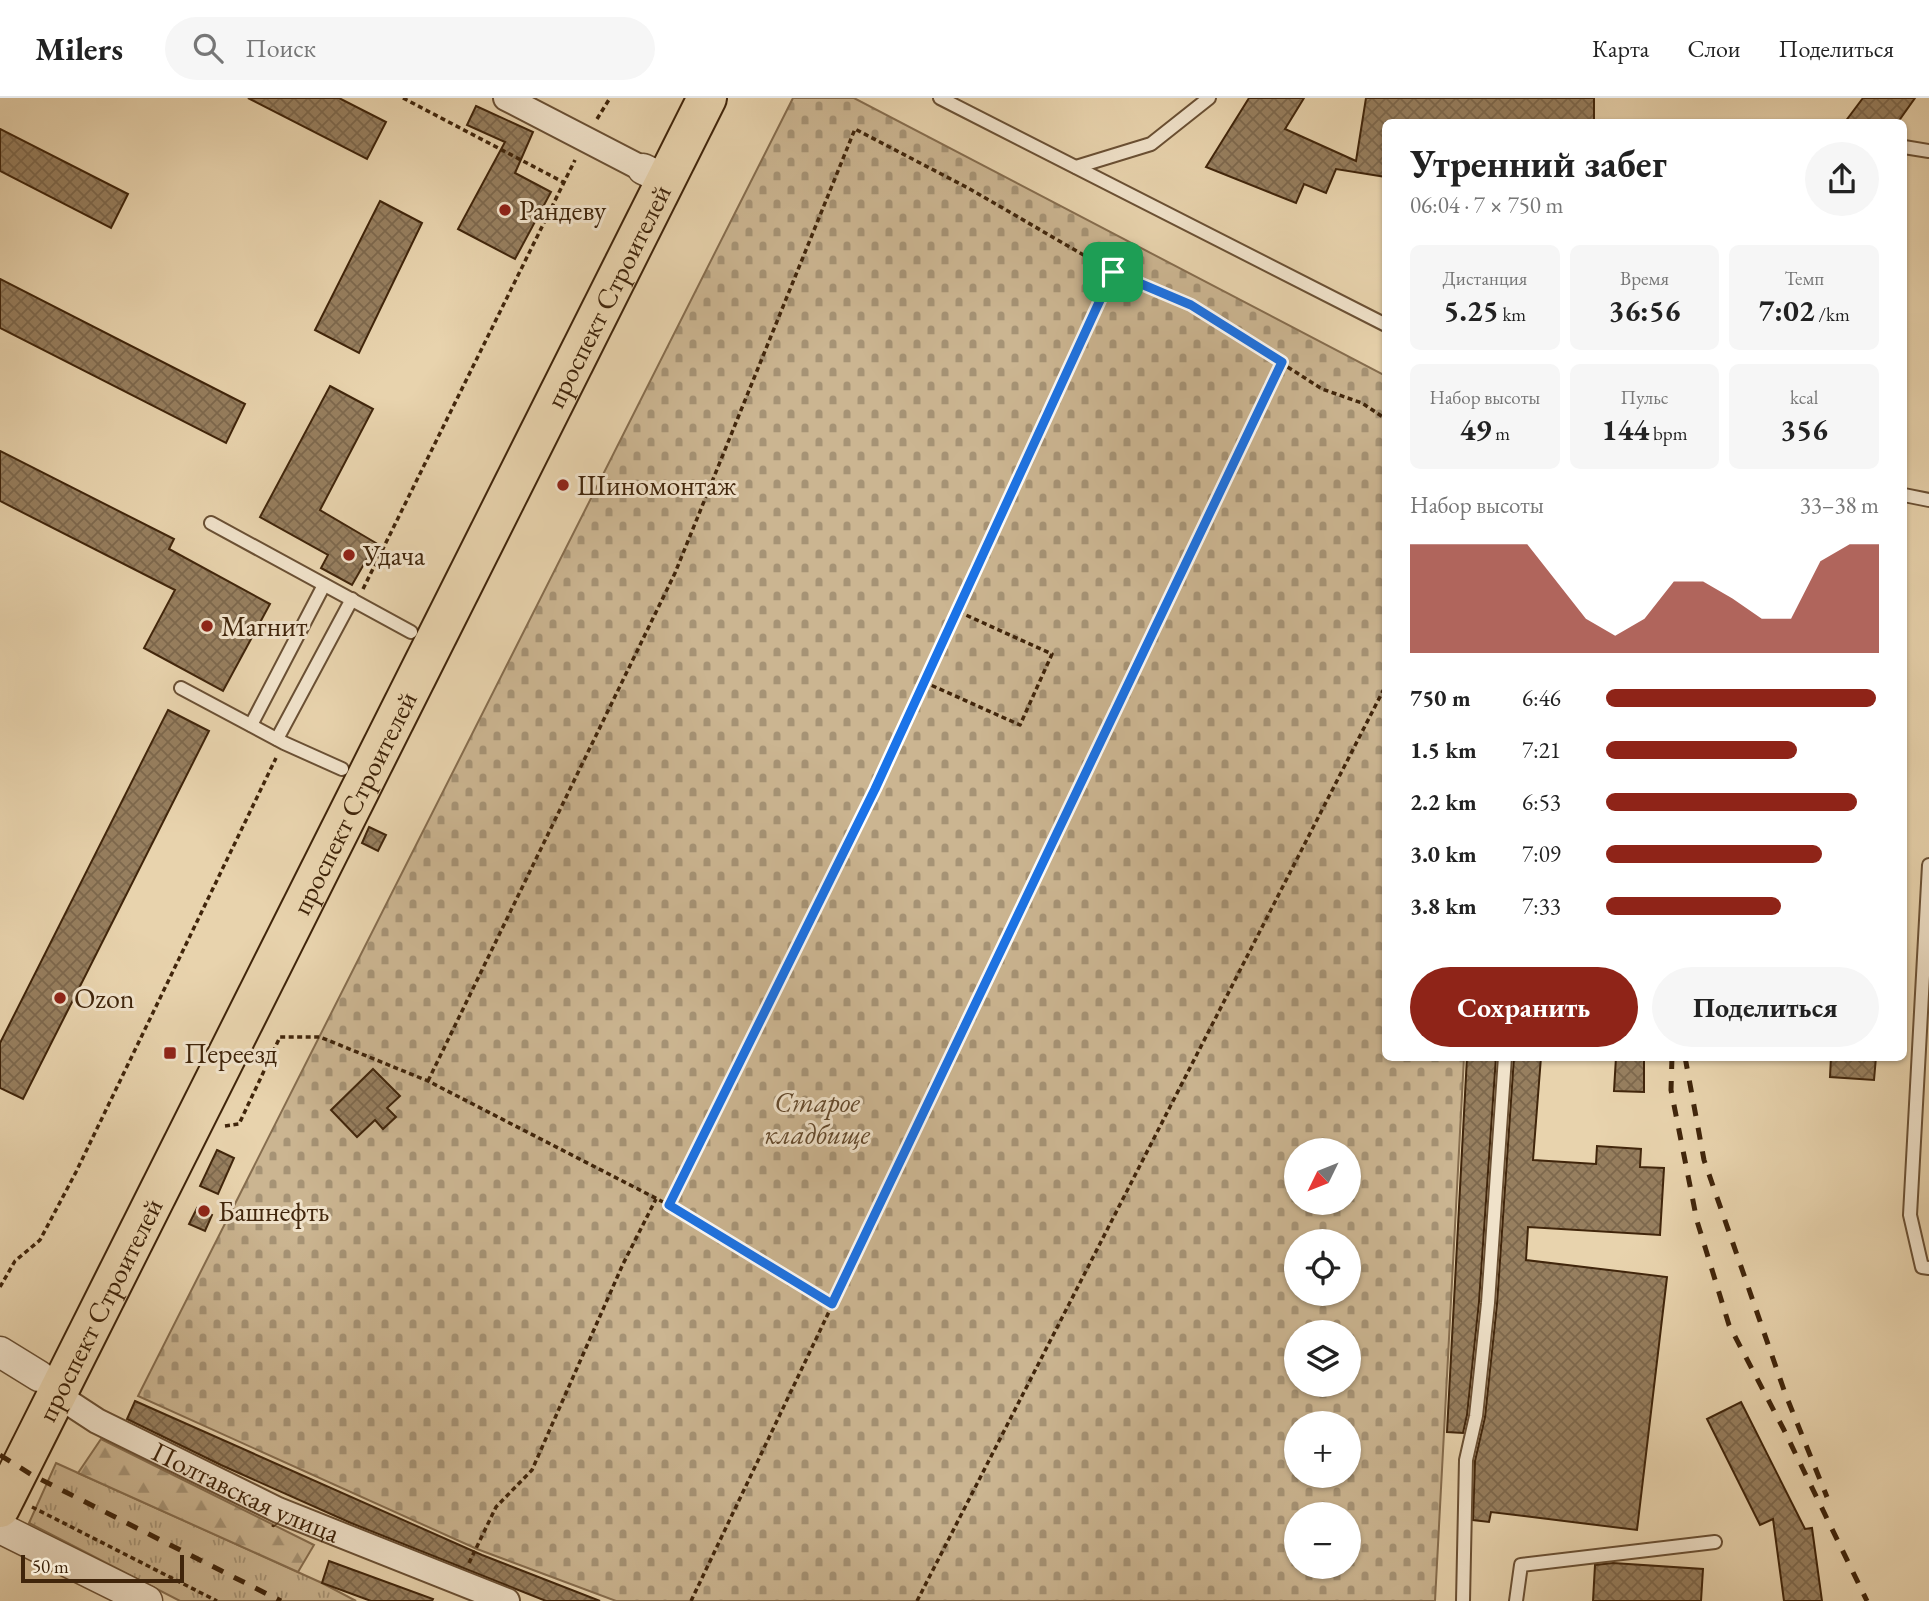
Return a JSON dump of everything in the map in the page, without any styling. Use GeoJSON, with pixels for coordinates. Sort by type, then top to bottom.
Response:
{"type":"FeatureCollection","features":[{"type":"Feature","properties":{"kind":"main road","name":"проспект Строителей"},"geometry":{"type":"LineString","coordinates":[[0,1452],[48,1384],[655,174],[679,98]]}},
{"type":"Feature","properties":{"kind":"main road","name":"проспект Строителей"},"geometry":{"type":"LineString","coordinates":[[3,1523],[48,1384],[342,769],[411,632],[655,174],[708,98]]}},
{"type":"Feature","properties":{"kind":"street"},"geometry":{"type":"LineString","coordinates":[[506,98],[655,174]]}},
{"type":"Feature","properties":{"kind":"street","name":"Полтавская улица"},"geometry":{"type":"LineString","coordinates":[[0,1352],[97,1421],[278,1510],[507,1601]]}},
{"type":"Feature","properties":{"kind":"street"},"geometry":{"type":"LineString","coordinates":[[3,1523],[147,1601]]}},
{"type":"Feature","properties":{"kind":"lane"},"geometry":{"type":"LineString","coordinates":[[940,98],[1382,323]]}},
{"type":"Feature","properties":{"kind":"lane"},"geometry":{"type":"LineString","coordinates":[[1076,167],[1152,145],[1209,98]]}},
{"type":"Feature","properties":{"kind":"lane"},"geometry":{"type":"LineString","coordinates":[[1907,147],[1929,151]]}},
{"type":"Feature","properties":{"kind":"lane"},"geometry":{"type":"LineString","coordinates":[[1907,496],[1929,500]]}},
{"type":"Feature","properties":{"kind":"lane"},"geometry":{"type":"LineString","coordinates":[[211,523],[411,632]]}},
{"type":"Feature","properties":{"kind":"lane"},"geometry":{"type":"LineString","coordinates":[[251,725],[324,585]]}},
{"type":"Feature","properties":{"kind":"lane"},"geometry":{"type":"LineString","coordinates":[[277,740],[352,599]]}},
{"type":"Feature","properties":{"kind":"lane"},"geometry":{"type":"LineString","coordinates":[[181,688],[277,740],[342,769]]}},
{"type":"Feature","properties":{"kind":"lane"},"geometry":{"type":"LineString","coordinates":[[1929,866],[1910,1215],[1922,1267],[1929,1268]]}},
{"type":"Feature","properties":{"kind":"lane"},"geometry":{"type":"LineString","coordinates":[[1463,1601],[1466,1460],[1476,1416],[1488,1303],[1505,1061]]}},
{"type":"Feature","properties":{"kind":"lane"},"geometry":{"type":"LineString","coordinates":[[1516,1601],[1521,1565],[1715,1542]]}},
{"type":"Feature","properties":{"kind":"path"},"geometry":{"type":"LineString","coordinates":[[403,98],[564,182]]}},
{"type":"Feature","properties":{"kind":"path"},"geometry":{"type":"LineString","coordinates":[[428,1081],[675,573],[855,129],[968,188],[1113,272],[1191,305],[1322,389],[1362,403],[1382,416]]}},
{"type":"Feature","properties":{"kind":"path"},"geometry":{"type":"LineString","coordinates":[[669,1205],[875,789],[1113,272]]}},
{"type":"Feature","properties":{"kind":"path"},"geometry":{"type":"LineString","coordinates":[[691,1601],[1282,362]]}},
{"type":"Feature","properties":{"kind":"path"},"geometry":{"type":"LineString","coordinates":[[924,682],[1020,725],[1052,654],[957,611]]}},
{"type":"Feature","properties":{"kind":"path"},"geometry":{"type":"LineString","coordinates":[[917,1601],[1382,693]]}},
{"type":"Feature","properties":{"kind":"path"},"geometry":{"type":"LineString","coordinates":[[220,1127],[239,1124],[279,1037],[320,1037],[428,1081],[656,1198],[832,1304]]}},
{"type":"Feature","properties":{"kind":"path"},"geometry":{"type":"LineString","coordinates":[[458,1583],[496,1507],[532,1470],[623,1264],[656,1198]]}},
{"type":"Feature","properties":{"kind":"path"},"geometry":{"type":"LineString","coordinates":[[3,1523],[22,1503],[217,1601]]}},
{"type":"Feature","properties":{"kind":"green space","name":"Старое кладбище"},"geometry":{"type":"Polygon","coordinates":[[[793,98],[854,98],[1382,374],[1382,1061],[1464,1061],[1435,1601],[616,1601],[477,1549],[138,1396],[793,98]]]}},
{"type":"Feature","properties":{"kind":"green space"},"geometry":{"type":"Polygon","coordinates":[[[101,1439],[314,1545],[298,1572],[78,1473],[101,1439]]]}},
{"type":"Feature","properties":{"kind":"green space"},"geometry":{"type":"Polygon","coordinates":[[[56,1463],[322,1583],[356,1601],[180,1601],[29,1523],[56,1463]]]}},
{"type":"Feature","properties":{"kind":"building"},"geometry":{"type":"Polygon","coordinates":[[[248,98],[339,98],[386,122],[367,159],[248,98]]]}},
{"type":"Feature","properties":{"kind":"building"},"geometry":{"type":"Polygon","coordinates":[[[1249,98],[1304,98],[1285,129],[1356,161],[1366,98],[1594,98],[1594,119],[1382,119],[1382,176],[1336,169],[1326,193],[1304,184],[1296,203],[1206,167],[1249,98]]]}},
{"type":"Feature","properties":{"kind":"building"},"geometry":{"type":"Polygon","coordinates":[[[1863,98],[1915,98],[1900,119],[1847,119],[1863,98]]]}},
{"type":"Feature","properties":{"kind":"building","name":"Рандеву"},"geometry":{"type":"Polygon","coordinates":[[[476,106],[533,132],[515,173],[551,192],[515,259],[458,229],[505,142],[467,125],[476,106]]]}},
{"type":"Feature","properties":{"kind":"building"},"geometry":{"type":"Polygon","coordinates":[[[0,129],[128,194],[111,228],[0,171],[0,129]]]}},
{"type":"Feature","properties":{"kind":"building"},"geometry":{"type":"Polygon","coordinates":[[[380,201],[422,223],[359,353],[315,330],[380,201]]]}},
{"type":"Feature","properties":{"kind":"building"},"geometry":{"type":"Polygon","coordinates":[[[0,279],[245,404],[226,443],[0,328],[0,279]]]}},
{"type":"Feature","properties":{"kind":"building"},"geometry":{"type":"Polygon","coordinates":[[[330,386],[373,409],[320,510],[376,543],[352,585],[321,568],[328,555],[260,517],[330,386]]]}},
{"type":"Feature","properties":{"kind":"building"},"geometry":{"type":"Polygon","coordinates":[[[0,451],[174,539],[169,549],[270,604],[223,691],[144,648],[175,590],[0,501],[0,451]]]}},
{"type":"Feature","properties":{"kind":"building"},"geometry":{"type":"Polygon","coordinates":[[[168,710],[209,731],[23,1099],[0,1088],[0,1043],[168,710]]]}},
{"type":"Feature","properties":{"kind":"building"},"geometry":{"type":"Polygon","coordinates":[[[369,827],[386,835],[378,851],[362,843],[369,827]]]}},
{"type":"Feature","properties":{"kind":"building"},"geometry":{"type":"Polygon","coordinates":[[[1467,1061],[1496,1061],[1479,1302],[1467,1415],[1463,1433],[1447,1432],[1467,1061]]]}},
{"type":"Feature","properties":{"kind":"building"},"geometry":{"type":"Polygon","coordinates":[[[1514,1061],[1541,1061],[1533,1160],[1596,1164],[1597,1146],[1641,1149],[1640,1167],[1664,1168],[1660,1235],[1528,1227],[1526,1260],[1667,1277],[1637,1530],[1491,1512],[1489,1522],[1473,1520],[1475,1461],[1485,1417],[1497,1304],[1514,1061]]]}},
{"type":"Feature","properties":{"kind":"building"},"geometry":{"type":"Polygon","coordinates":[[[1616,1061],[1644,1061],[1644,1092],[1614,1091],[1616,1061]]]}},
{"type":"Feature","properties":{"kind":"building"},"geometry":{"type":"Polygon","coordinates":[[[1831,1061],[1876,1061],[1874,1080],[1830,1077],[1831,1061]]]}},
{"type":"Feature","properties":{"kind":"building"},"geometry":{"type":"Polygon","coordinates":[[[373,1069],[400,1096],[387,1108],[396,1117],[383,1129],[375,1120],[357,1137],[331,1110],[373,1069]]]}},
{"type":"Feature","properties":{"kind":"building"},"geometry":{"type":"Polygon","coordinates":[[[217,1150],[234,1158],[218,1194],[200,1186],[217,1150]]]}},
{"type":"Feature","properties":{"kind":"building"},"geometry":{"type":"Polygon","coordinates":[[[197,1208],[212,1215],[205,1231],[189,1224],[197,1208]]]}},
{"type":"Feature","properties":{"kind":"building"},"geometry":{"type":"Polygon","coordinates":[[[135,1401],[482,1555],[600,1601],[546,1601],[351,1523],[221,1465],[127,1419],[135,1401]]]}},
{"type":"Feature","properties":{"kind":"building"},"geometry":{"type":"Polygon","coordinates":[[[1741,1402],[1805,1529],[1812,1528],[1822,1601],[1784,1601],[1773,1519],[1760,1525],[1707,1419],[1741,1402]]]}},
{"type":"Feature","properties":{"kind":"building"},"geometry":{"type":"Polygon","coordinates":[[[329,1561],[433,1599],[371,1601],[322,1583],[329,1561]]]}},
{"type":"Feature","properties":{"kind":"building"},"geometry":{"type":"Polygon","coordinates":[[[1613,1563],[1703,1569],[1701,1601],[1593,1601],[1595,1565],[1613,1563]]]}},
{"type":"Feature","properties":{"kind":"railway"},"geometry":{"type":"LineString","coordinates":[[1672,1061],[1671,1090],[1697,1221],[1729,1325],[1784,1430],[1867,1601]]}},
{"type":"Feature","properties":{"kind":"railway"},"geometry":{"type":"LineString","coordinates":[[1686,1061],[1704,1160],[1785,1393],[1827,1497]]}},
{"type":"Feature","properties":{"kind":"railway"},"geometry":{"type":"LineString","coordinates":[[0,1455],[32,1475],[281,1601]]}},
{"type":"Feature","properties":{"kind":"place","name":"Рандеву"},"geometry":{"type":"Point","coordinates":[505,210]}},
{"type":"Feature","properties":{"kind":"place","name":"Шиномонтаж"},"geometry":{"type":"Point","coordinates":[563,485]}},
{"type":"Feature","properties":{"kind":"place","name":"Удача"},"geometry":{"type":"Point","coordinates":[349,555]}},
{"type":"Feature","properties":{"kind":"place","name":"Магнит"},"geometry":{"type":"Point","coordinates":[207,626]}},
{"type":"Feature","properties":{"kind":"place","name":"Ozon"},"geometry":{"type":"Point","coordinates":[60,998]}},
{"type":"Feature","properties":{"kind":"place","name":"Переезд"},"geometry":{"type":"Point","coordinates":[170,1053]}},
{"type":"Feature","properties":{"kind":"place","name":"Башнефть"},"geometry":{"type":"Point","coordinates":[204,1211]}},
{"type":"Feature","properties":{"kind":"route"},"geometry":{"type":"LineString","coordinates":[[1113,272],[1191,305],[1282,362],[832,1304],[669,1205],[875,789],[1113,272]]}}]}
